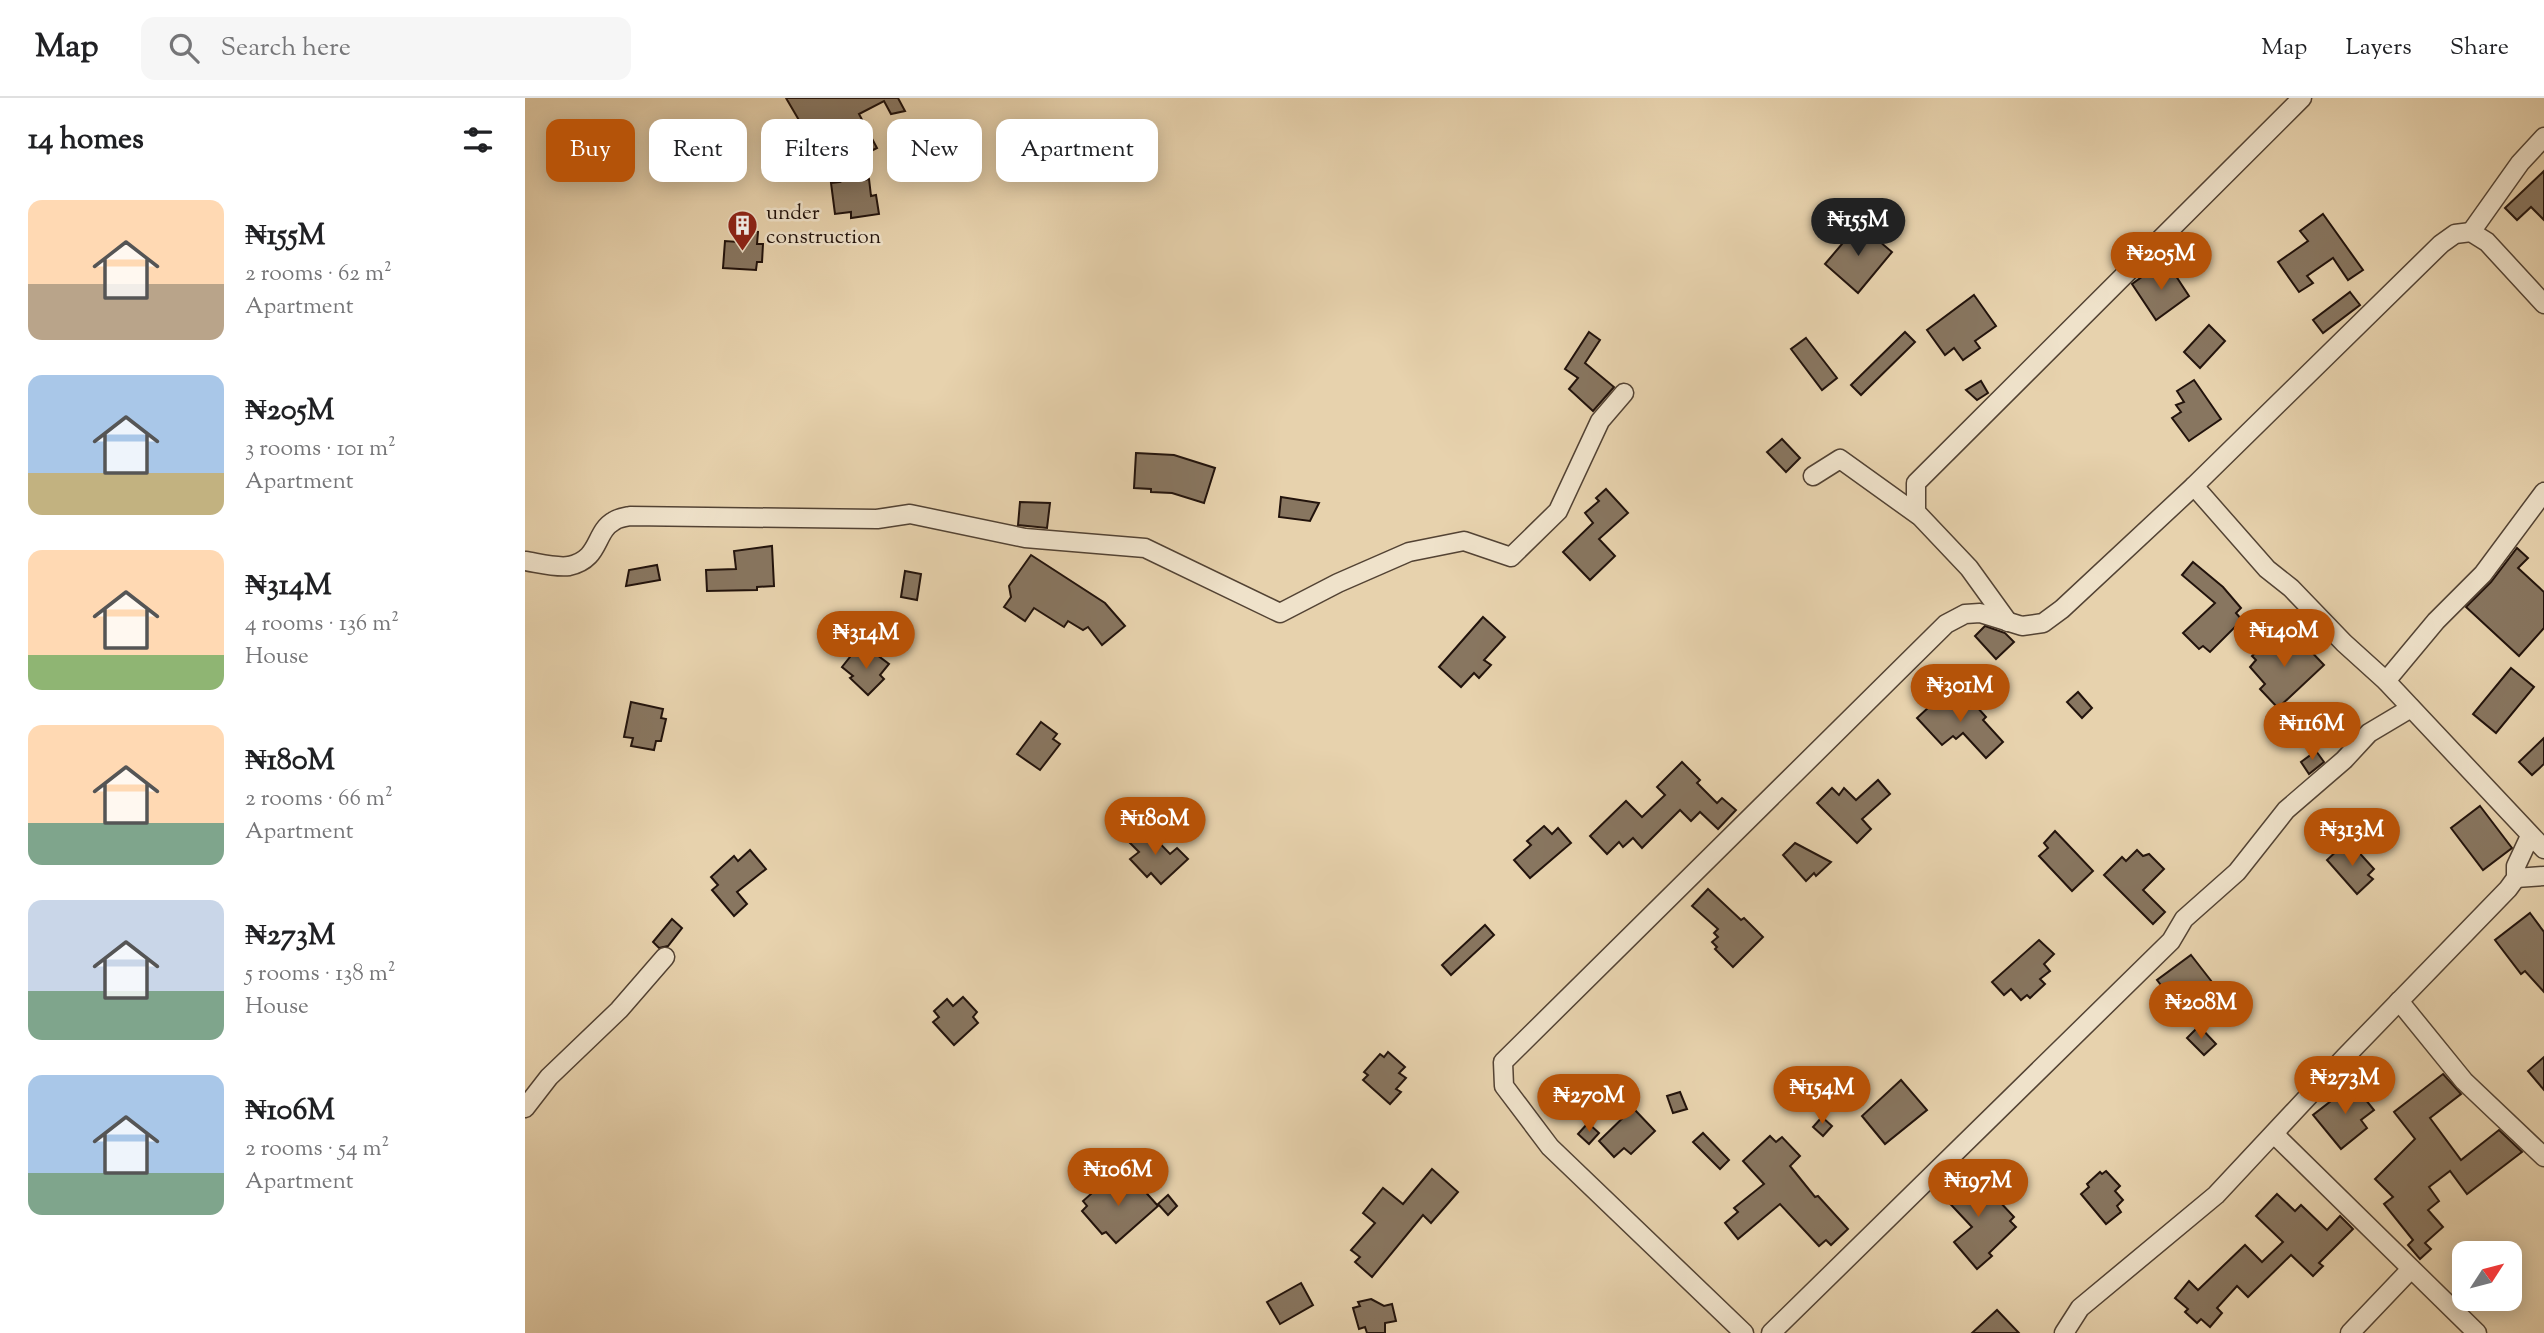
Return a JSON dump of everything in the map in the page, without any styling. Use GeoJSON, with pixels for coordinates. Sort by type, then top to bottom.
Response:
{"type":"FeatureCollection","features":[{"type":"Feature","properties":{"kind":"street"},"geometry":{"type":"LineString","coordinates":[[2008,622],[1969,568],[1916,512],[1916,483],[2302,98]]}},
{"type":"Feature","properties":{"kind":"street"},"geometry":{"type":"LineString","coordinates":[[2471,232],[2520,163],[2544,137]]}},
{"type":"Feature","properties":{"kind":"street"},"geometry":{"type":"LineString","coordinates":[[1744,1333],[1550,1147],[1504,1086],[1503,1062],[1946,624],[1965,614],[1980,613],[2022,626],[2043,623],[2062,609],[2194,486],[2441,244],[2455,234],[2471,232],[2487,242],[2544,304]]}},
{"type":"Feature","properties":{"kind":"street"},"geometry":{"type":"LineString","coordinates":[[525,561],[568,566],[585,559],[596,549],[605,529],[614,521],[630,516],[877,519],[910,514],[1025,538],[1145,548],[1280,613],[1338,583],[1409,552],[1464,541],[1511,557],[1558,512],[1599,421],[1624,393]]}},
{"type":"Feature","properties":{"kind":"street"},"geometry":{"type":"LineString","coordinates":[[1814,475],[1840,459],[1919,515]]}},
{"type":"Feature","properties":{"kind":"street"},"geometry":{"type":"LineString","coordinates":[[2194,486],[2267,569],[2291,588],[2344,643],[2386,681],[2544,849]]}},
{"type":"Feature","properties":{"kind":"street"},"geometry":{"type":"LineString","coordinates":[[2386,681],[2436,621],[2483,574],[2544,492]]}},
{"type":"Feature","properties":{"kind":"street"},"geometry":{"type":"LineString","coordinates":[[1772,1333],[2171,941],[2184,919],[2237,872],[2286,810],[2344,760],[2369,733],[2411,708]]}},
{"type":"Feature","properties":{"kind":"street"},"geometry":{"type":"LineString","coordinates":[[2064,1333],[2080,1308],[2216,1195],[2508,890],[2516,878],[2516,866],[2530,836]]}},
{"type":"Feature","properties":{"kind":"street"},"geometry":{"type":"LineString","coordinates":[[2516,878],[2544,876]]}},
{"type":"Feature","properties":{"kind":"street"},"geometry":{"type":"LineString","coordinates":[[525,1108],[549,1077],[619,1010],[665,957]]}},
{"type":"Feature","properties":{"kind":"street"},"geometry":{"type":"LineString","coordinates":[[2399,1001],[2464,1080],[2544,1157]]}},
{"type":"Feature","properties":{"kind":"street"},"geometry":{"type":"LineString","coordinates":[[2274,1135],[2477,1333]]}},
{"type":"Feature","properties":{"kind":"street"},"geometry":{"type":"LineString","coordinates":[[2350,1333],[2411,1269]]}},
{"type":"Feature","properties":{"kind":"building"},"geometry":{"type":"Polygon","coordinates":[[[786,98],[898,98],[905,111],[891,114],[884,101],[859,114],[862,119],[798,119],[786,98]]]}},
{"type":"Feature","properties":{"kind":"building"},"geometry":{"type":"Polygon","coordinates":[[[2544,171],[2544,220],[2531,207],[2517,220],[2505,208],[2544,171]]]}},
{"type":"Feature","properties":{"kind":"building"},"geometry":{"type":"Polygon","coordinates":[[[869,182],[871,196],[876,195],[879,214],[851,218],[851,212],[835,214],[831,183],[869,182]]]}},
{"type":"Feature","properties":{"kind":"building"},"geometry":{"type":"Polygon","coordinates":[[[2323,214],[2363,270],[2348,280],[2333,258],[2307,276],[2313,283],[2299,292],[2278,262],[2308,241],[2300,231],[2323,214]]]}},
{"type":"Feature","properties":{"kind":"building"},"geometry":{"type":"Polygon","coordinates":[[[1859,224],[1892,252],[1858,293],[1825,264],[1859,224]]]}},
{"type":"Feature","properties":{"kind":"building","name":"under construction"},"geometry":{"type":"Polygon","coordinates":[[[739,230],[758,232],[757,244],[763,244],[762,262],[757,262],[756,270],[723,268],[725,241],[738,242],[739,230]]]}},
{"type":"Feature","properties":{"kind":"building"},"geometry":{"type":"Polygon","coordinates":[[[2170,267],[2189,296],[2156,320],[2132,284],[2153,269],[2157,276],[2170,267]]]}},
{"type":"Feature","properties":{"kind":"building"},"geometry":{"type":"Polygon","coordinates":[[[2350,292],[2360,305],[2323,333],[2313,320],[2350,292]]]}},
{"type":"Feature","properties":{"kind":"building"},"geometry":{"type":"Polygon","coordinates":[[[1974,295],[1996,326],[1975,341],[1980,348],[1963,360],[1954,348],[1945,355],[1927,330],[1974,295]]]}},
{"type":"Feature","properties":{"kind":"building"},"geometry":{"type":"Polygon","coordinates":[[[2209,325],[2225,341],[2200,368],[2184,352],[2209,325]]]}},
{"type":"Feature","properties":{"kind":"building"},"geometry":{"type":"Polygon","coordinates":[[[1589,332],[1600,340],[1585,363],[1614,387],[1593,411],[1569,389],[1578,378],[1565,369],[1589,332]]]}},
{"type":"Feature","properties":{"kind":"building"},"geometry":{"type":"Polygon","coordinates":[[[1905,332],[1915,342],[1861,395],[1851,385],[1905,332]]]}},
{"type":"Feature","properties":{"kind":"building"},"geometry":{"type":"Polygon","coordinates":[[[1806,338],[1837,378],[1822,390],[1791,349],[1806,338]]]}},
{"type":"Feature","properties":{"kind":"building"},"geometry":{"type":"Polygon","coordinates":[[[2194,380],[2221,419],[2189,441],[2172,418],[2181,412],[2176,405],[2184,402],[2177,391],[2194,380]]]}},
{"type":"Feature","properties":{"kind":"building"},"geometry":{"type":"Polygon","coordinates":[[[1981,381],[1988,393],[1977,400],[1966,390],[1981,381]]]}},
{"type":"Feature","properties":{"kind":"building"},"geometry":{"type":"Polygon","coordinates":[[[1782,439],[1800,458],[1786,472],[1767,452],[1782,439]]]}},
{"type":"Feature","properties":{"kind":"building"},"geometry":{"type":"Polygon","coordinates":[[[1136,453],[1174,455],[1215,468],[1204,503],[1172,493],[1134,488],[1136,453]]]}},
{"type":"Feature","properties":{"kind":"building"},"geometry":{"type":"Polygon","coordinates":[[[1606,489],[1628,513],[1599,539],[1615,556],[1590,580],[1563,552],[1593,523],[1585,513],[1599,501],[1596,498],[1606,489]]]}},
{"type":"Feature","properties":{"kind":"building"},"geometry":{"type":"Polygon","coordinates":[[[1281,497],[1319,503],[1310,521],[1279,517],[1281,497]]]}},
{"type":"Feature","properties":{"kind":"building"},"geometry":{"type":"Polygon","coordinates":[[[1020,502],[1050,503],[1047,528],[1018,525],[1020,502]]]}},
{"type":"Feature","properties":{"kind":"building"},"geometry":{"type":"Polygon","coordinates":[[[772,546],[774,586],[757,587],[757,590],[707,591],[706,570],[736,569],[734,551],[772,546]]]}},
{"type":"Feature","properties":{"kind":"building"},"geometry":{"type":"Polygon","coordinates":[[[2517,548],[2528,558],[2518,568],[2544,592],[2544,628],[2519,656],[2466,607],[2491,582],[2517,548]]]}},
{"type":"Feature","properties":{"kind":"building"},"geometry":{"type":"Polygon","coordinates":[[[1031,555],[1105,603],[1125,626],[1102,645],[1088,627],[1083,630],[1068,621],[1064,627],[1034,608],[1025,621],[1004,607],[1011,597],[1009,586],[1031,555]]]}},
{"type":"Feature","properties":{"kind":"building"},"geometry":{"type":"Polygon","coordinates":[[[2193,562],[2223,587],[2241,608],[2236,613],[2242,620],[2210,652],[2203,646],[2199,649],[2183,633],[2215,603],[2182,575],[2193,562]]]}},
{"type":"Feature","properties":{"kind":"building"},"geometry":{"type":"Polygon","coordinates":[[[657,565],[660,580],[626,586],[629,570],[657,565]]]}},
{"type":"Feature","properties":{"kind":"building"},"geometry":{"type":"Polygon","coordinates":[[[905,571],[921,574],[917,600],[901,597],[905,571]]]}},
{"type":"Feature","properties":{"kind":"building"},"geometry":{"type":"Polygon","coordinates":[[[1483,617],[1505,637],[1484,660],[1491,665],[1479,678],[1474,673],[1461,687],[1439,667],[1483,617]]]}},
{"type":"Feature","properties":{"kind":"building"},"geometry":{"type":"Polygon","coordinates":[[[1985,626],[2005,633],[2014,642],[1996,659],[1975,636],[1985,626]]]}},
{"type":"Feature","properties":{"kind":"building"},"geometry":{"type":"Polygon","coordinates":[[[2283,637],[2295,649],[2302,642],[2324,665],[2278,708],[2260,689],[2265,684],[2250,667],[2256,660],[2252,656],[2272,638],[2276,645],[2283,637]]]}},
{"type":"Feature","properties":{"kind":"building"},"geometry":{"type":"Polygon","coordinates":[[[854,652],[866,661],[873,652],[889,664],[880,675],[884,679],[868,695],[842,667],[854,652]]]}},
{"type":"Feature","properties":{"kind":"building"},"geometry":{"type":"Polygon","coordinates":[[[2511,668],[2534,687],[2496,733],[2473,714],[2511,668]]]}},
{"type":"Feature","properties":{"kind":"building"},"geometry":{"type":"Polygon","coordinates":[[[2078,692],[2092,708],[2082,718],[2067,702],[2078,692]]]}},
{"type":"Feature","properties":{"kind":"building"},"geometry":{"type":"Polygon","coordinates":[[[1942,695],[1948,702],[1955,696],[1960,702],[1967,696],[1986,717],[1983,720],[2003,742],[1986,758],[1963,733],[1956,739],[1953,736],[1942,745],[1917,718],[1942,695]]]}},
{"type":"Feature","properties":{"kind":"building"},"geometry":{"type":"Polygon","coordinates":[[[631,702],[663,709],[661,718],[666,719],[661,741],[656,741],[654,750],[631,746],[633,738],[624,737],[631,702]]]}},
{"type":"Feature","properties":{"kind":"building"},"geometry":{"type":"Polygon","coordinates":[[[1041,722],[1057,734],[1053,739],[1060,744],[1040,770],[1017,754],[1041,722]]]}},
{"type":"Feature","properties":{"kind":"building"},"geometry":{"type":"Polygon","coordinates":[[[2544,738],[2544,764],[2532,775],[2519,762],[2544,738]]]}},
{"type":"Feature","properties":{"kind":"building"},"geometry":{"type":"Polygon","coordinates":[[[2316,751],[2324,762],[2309,774],[2301,762],[2316,751]]]}},
{"type":"Feature","properties":{"kind":"building"},"geometry":{"type":"Polygon","coordinates":[[[1682,762],[1700,780],[1697,783],[1717,803],[1722,798],[1736,810],[1718,829],[1700,812],[1691,821],[1680,810],[1642,848],[1633,838],[1623,847],[1619,842],[1607,854],[1590,836],[1626,801],[1642,817],[1665,795],[1657,787],[1682,762]]]}},
{"type":"Feature","properties":{"kind":"building"},"geometry":{"type":"Polygon","coordinates":[[[1878,780],[1890,794],[1862,819],[1871,829],[1857,843],[1817,803],[1832,788],[1839,795],[1844,788],[1856,800],[1878,780]]]}},
{"type":"Feature","properties":{"kind":"building"},"geometry":{"type":"Polygon","coordinates":[[[2480,806],[2512,848],[2483,870],[2451,828],[2480,806]]]}},
{"type":"Feature","properties":{"kind":"building"},"geometry":{"type":"Polygon","coordinates":[[[1544,826],[1552,834],[1558,828],[1571,843],[1530,878],[1514,860],[1531,845],[1527,841],[1544,826]]]}},
{"type":"Feature","properties":{"kind":"building"},"geometry":{"type":"Polygon","coordinates":[[[1144,827],[1170,854],[1177,848],[1188,859],[1161,884],[1151,873],[1147,877],[1130,859],[1139,852],[1128,841],[1144,827]]]}},
{"type":"Feature","properties":{"kind":"building"},"geometry":{"type":"Polygon","coordinates":[[[2055,831],[2093,871],[2072,891],[2039,856],[2048,848],[2044,843],[2055,831]]]}},
{"type":"Feature","properties":{"kind":"building"},"geometry":{"type":"Polygon","coordinates":[[[1795,843],[1831,862],[1806,881],[1783,855],[1795,843]]]}},
{"type":"Feature","properties":{"kind":"building"},"geometry":{"type":"Polygon","coordinates":[[[2341,847],[2347,854],[2354,847],[2374,869],[2368,875],[2373,879],[2357,894],[2327,860],[2341,847]]]}},
{"type":"Feature","properties":{"kind":"building"},"geometry":{"type":"Polygon","coordinates":[[[750,850],[766,869],[737,892],[747,904],[734,916],[712,890],[718,885],[711,877],[734,856],[738,861],[750,850]]]}},
{"type":"Feature","properties":{"kind":"building"},"geometry":{"type":"Polygon","coordinates":[[[2137,850],[2143,856],[2149,854],[2164,869],[2143,890],[2165,912],[2153,924],[2104,875],[2122,857],[2126,861],[2137,850]]]}},
{"type":"Feature","properties":{"kind":"building"},"geometry":{"type":"Polygon","coordinates":[[[1708,889],[1763,937],[1733,967],[1715,949],[1717,947],[1712,942],[1718,937],[1714,933],[1718,929],[1692,906],[1708,889]]]}},
{"type":"Feature","properties":{"kind":"building"},"geometry":{"type":"Polygon","coordinates":[[[2530,913],[2544,932],[2544,992],[2525,971],[2521,974],[2495,940],[2530,913]]]}},
{"type":"Feature","properties":{"kind":"building"},"geometry":{"type":"Polygon","coordinates":[[[672,919],[682,928],[668,946],[659,948],[653,942],[672,919]]]}},
{"type":"Feature","properties":{"kind":"building"},"geometry":{"type":"Polygon","coordinates":[[[1485,925],[1494,935],[1451,975],[1442,965],[1485,925]]]}},
{"type":"Feature","properties":{"kind":"building"},"geometry":{"type":"Polygon","coordinates":[[[2039,940],[2054,954],[2044,964],[2050,971],[2040,979],[2045,984],[2030,998],[2027,995],[2021,1000],[2011,989],[2004,995],[1992,982],[2039,940]]]}},
{"type":"Feature","properties":{"kind":"building"},"geometry":{"type":"Polygon","coordinates":[[[2191,955],[2212,982],[2178,1007],[2157,980],[2191,955]]]}},
{"type":"Feature","properties":{"kind":"building"},"geometry":{"type":"Polygon","coordinates":[[[963,997],[977,1012],[973,1017],[978,1023],[954,1045],[933,1022],[939,1017],[934,1011],[947,999],[953,1006],[963,997]]]}},
{"type":"Feature","properties":{"kind":"building"},"geometry":{"type":"Polygon","coordinates":[[[2199,1026],[2216,1044],[2204,1055],[2187,1038],[2199,1026]]]}},
{"type":"Feature","properties":{"kind":"building"},"geometry":{"type":"Polygon","coordinates":[[[1388,1052],[1405,1067],[1399,1073],[1406,1078],[1396,1089],[1401,1092],[1390,1104],[1363,1080],[1368,1075],[1364,1072],[1380,1054],[1384,1057],[1388,1052]]]}},
{"type":"Feature","properties":{"kind":"building"},"geometry":{"type":"Polygon","coordinates":[[[2544,1057],[2544,1090],[2528,1071],[2544,1057]]]}},
{"type":"Feature","properties":{"kind":"building"},"geometry":{"type":"Polygon","coordinates":[[[2443,1074],[2461,1094],[2430,1118],[2461,1160],[2499,1130],[2522,1152],[2467,1194],[2450,1171],[2429,1187],[2439,1201],[2428,1210],[2443,1227],[2425,1243],[2431,1249],[2420,1259],[2408,1245],[2413,1240],[2384,1204],[2393,1197],[2375,1179],[2415,1139],[2394,1112],[2443,1074]]]}},
{"type":"Feature","properties":{"kind":"building"},"geometry":{"type":"Polygon","coordinates":[[[1901,1080],[1927,1110],[1885,1144],[1862,1116],[1901,1080]]]}},
{"type":"Feature","properties":{"kind":"building"},"geometry":{"type":"Polygon","coordinates":[[[2353,1084],[2374,1110],[2361,1120],[2367,1128],[2341,1149],[2313,1115],[2353,1084]]]}},
{"type":"Feature","properties":{"kind":"building"},"geometry":{"type":"Polygon","coordinates":[[[1680,1092],[1687,1109],[1673,1113],[1667,1096],[1680,1092]]]}},
{"type":"Feature","properties":{"kind":"building"},"geometry":{"type":"Polygon","coordinates":[[[1633,1108],[1655,1131],[1631,1154],[1624,1148],[1614,1157],[1599,1141],[1633,1108]]]}},
{"type":"Feature","properties":{"kind":"building"},"geometry":{"type":"Polygon","coordinates":[[[1822,1117],[1832,1126],[1823,1136],[1813,1127],[1822,1117]]]}},
{"type":"Feature","properties":{"kind":"building"},"geometry":{"type":"Polygon","coordinates":[[[1588,1123],[1599,1133],[1589,1144],[1578,1134],[1588,1123]]]}},
{"type":"Feature","properties":{"kind":"building"},"geometry":{"type":"Polygon","coordinates":[[[1703,1133],[1729,1160],[1720,1169],[1693,1142],[1703,1133]]]}},
{"type":"Feature","properties":{"kind":"building"},"geometry":{"type":"Polygon","coordinates":[[[1770,1136],[1776,1142],[1782,1137],[1800,1156],[1790,1166],[1815,1197],[1818,1196],[1848,1229],[1831,1245],[1826,1240],[1819,1246],[1780,1204],[1738,1239],[1725,1223],[1738,1212],[1734,1208],[1764,1184],[1743,1161],[1770,1136]]]}},
{"type":"Feature","properties":{"kind":"building"},"geometry":{"type":"Polygon","coordinates":[[[1432,1169],[1458,1192],[1431,1223],[1423,1215],[1372,1277],[1355,1262],[1360,1257],[1351,1250],[1375,1223],[1363,1213],[1383,1188],[1403,1204],[1432,1169]]]}},
{"type":"Feature","properties":{"kind":"building"},"geometry":{"type":"Polygon","coordinates":[[[2106,1171],[2120,1186],[2115,1191],[2123,1200],[2117,1206],[2121,1212],[2106,1224],[2081,1194],[2100,1172],[2102,1174],[2106,1171]]]}},
{"type":"Feature","properties":{"kind":"building"},"geometry":{"type":"Polygon","coordinates":[[[1962,1172],[1972,1183],[1975,1180],[1997,1203],[1999,1201],[2014,1217],[2010,1221],[2016,1227],[1989,1253],[1992,1256],[1977,1269],[1954,1242],[1972,1227],[1940,1193],[1962,1172]]]}},
{"type":"Feature","properties":{"kind":"building"},"geometry":{"type":"Polygon","coordinates":[[[1109,1178],[1120,1190],[1133,1178],[1158,1206],[1116,1243],[1106,1232],[1102,1234],[1082,1211],[1087,1206],[1083,1201],[1109,1178]]]}},
{"type":"Feature","properties":{"kind":"building"},"geometry":{"type":"Polygon","coordinates":[[[2277,1194],[2295,1211],[2301,1205],[2327,1230],[2340,1216],[2353,1229],[2319,1263],[2323,1266],[2313,1276],[2291,1255],[2248,1297],[2237,1286],[2217,1308],[2222,1313],[2210,1327],[2201,1319],[2197,1323],[2185,1312],[2188,1309],[2175,1298],[2189,1281],[2198,1290],[2245,1245],[2262,1262],[2283,1242],[2256,1216],[2277,1194]]]}},
{"type":"Feature","properties":{"kind":"building"},"geometry":{"type":"Polygon","coordinates":[[[1168,1195],[1177,1206],[1168,1215],[1158,1204],[1168,1195]]]}},
{"type":"Feature","properties":{"kind":"building"},"geometry":{"type":"Polygon","coordinates":[[[1301,1283],[1313,1305],[1280,1324],[1267,1302],[1301,1283]]]}},
{"type":"Feature","properties":{"kind":"building"},"geometry":{"type":"Polygon","coordinates":[[[1371,1299],[1384,1306],[1392,1304],[1396,1321],[1385,1323],[1385,1333],[1367,1333],[1365,1327],[1359,1329],[1353,1308],[1360,1306],[1358,1302],[1371,1299]]]}},
{"type":"Feature","properties":{"kind":"building"},"geometry":{"type":"Polygon","coordinates":[[[1997,1310],[2019,1333],[1972,1333],[1997,1310]]]}},
{"type":"Feature","properties":{"kind":"place","name":"under construction"},"geometry":{"type":"Point","coordinates":[743,253]}}]}
